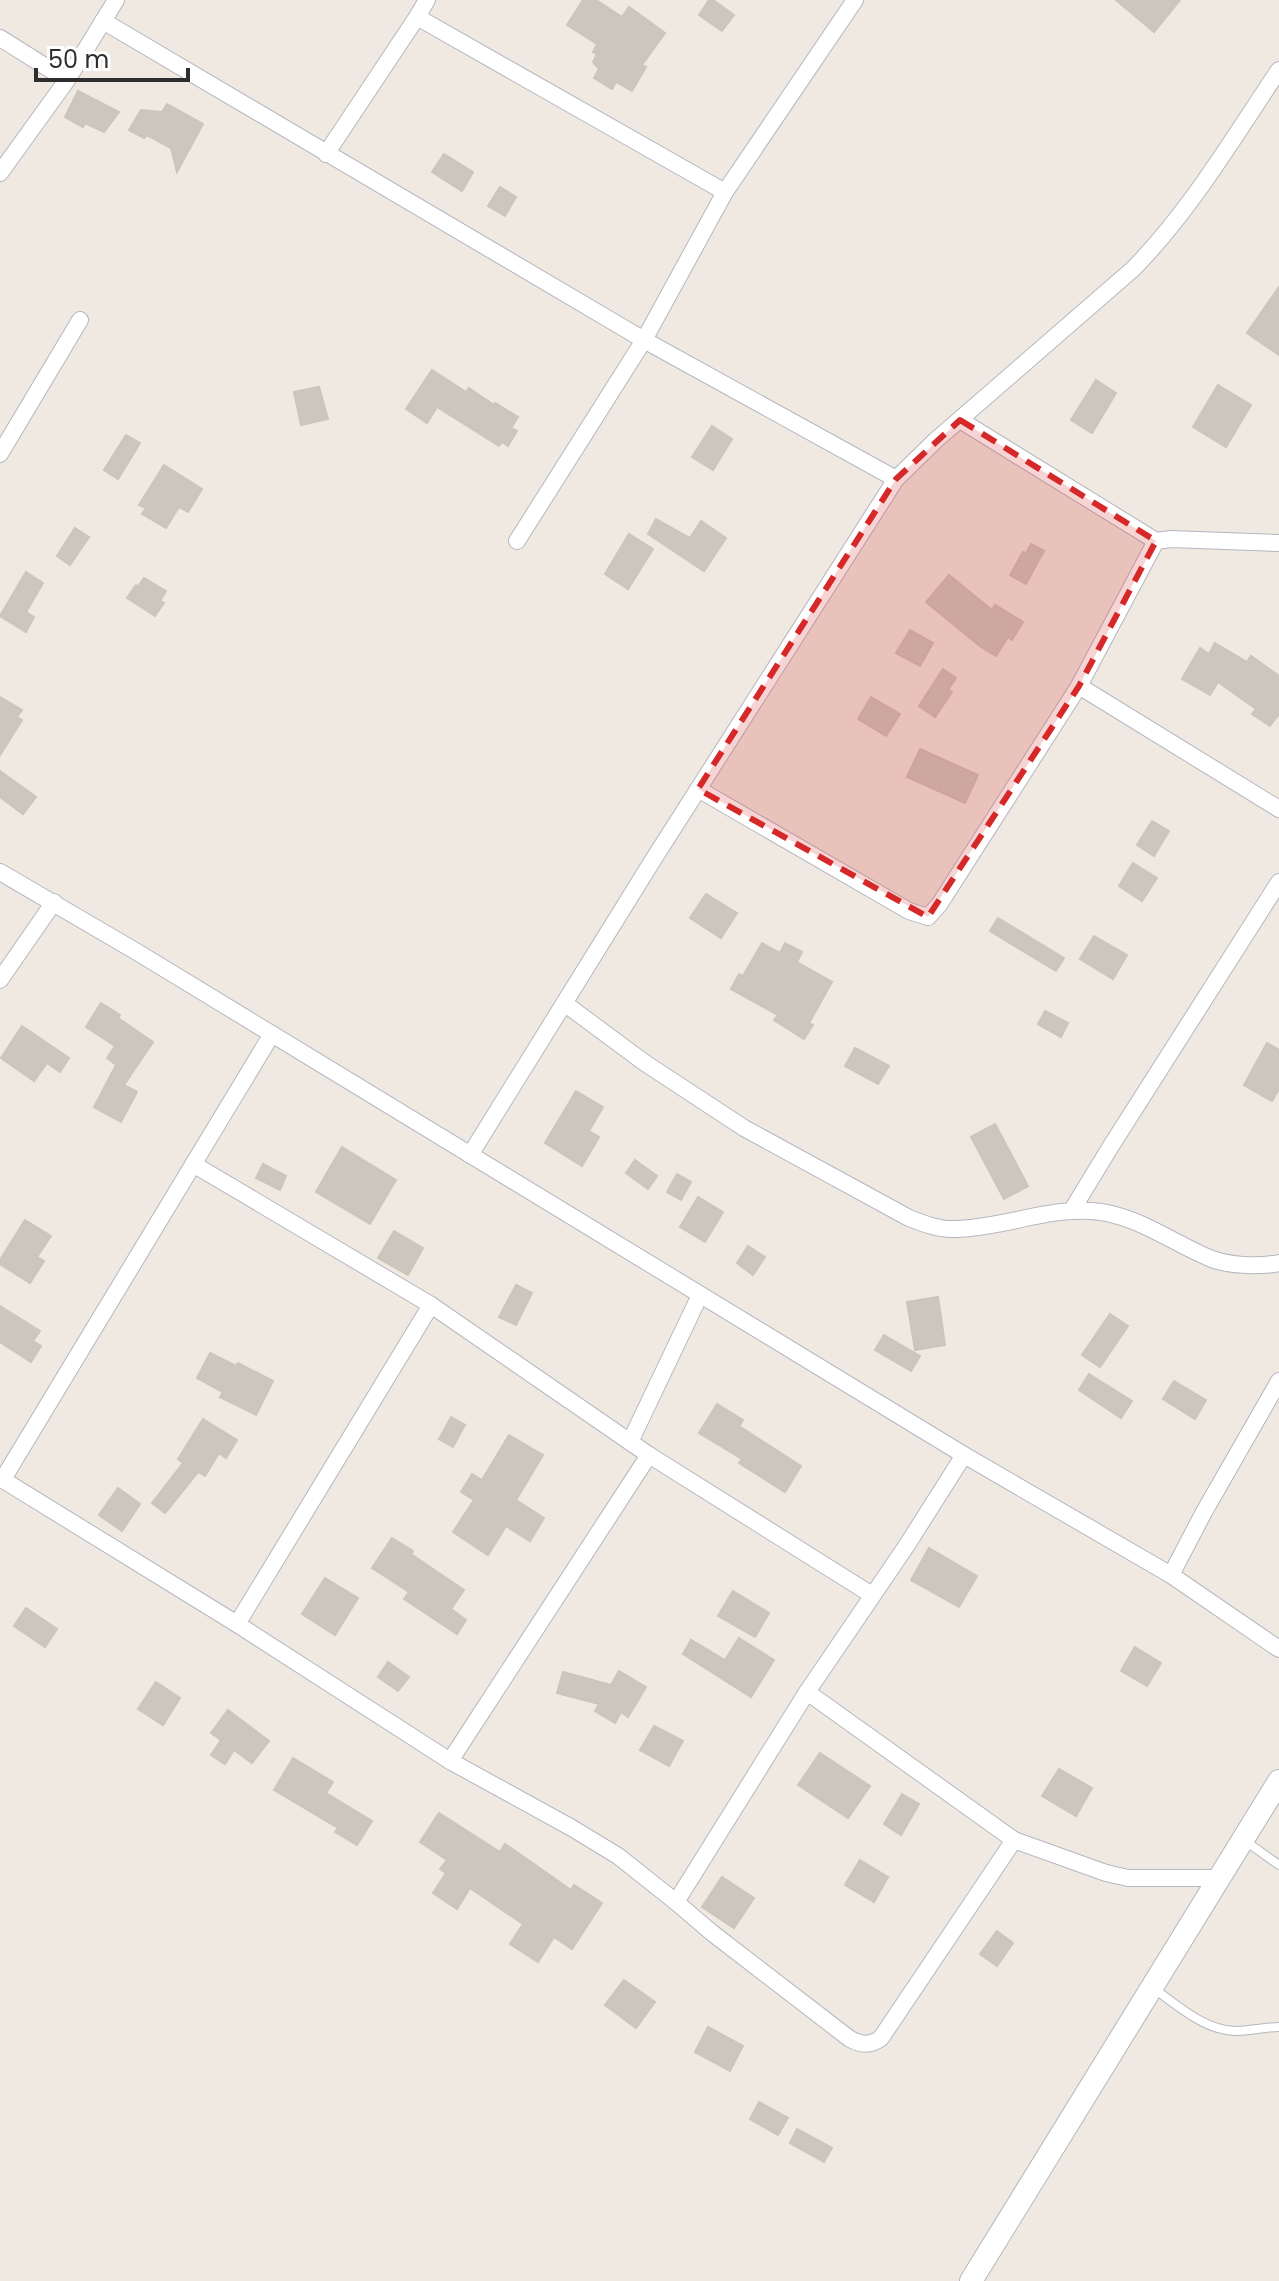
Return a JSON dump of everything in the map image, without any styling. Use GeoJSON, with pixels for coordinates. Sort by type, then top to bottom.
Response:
{"type":"FeatureCollection","features":[{"type":"Feature","properties":{"kind":"street"},"geometry":{"type":"LineString","coordinates":[[0,173],[67,80],[116,0]]}},
{"type":"Feature","properties":{"kind":"street"},"geometry":{"type":"LineString","coordinates":[[326,154],[427,0]]}},
{"type":"Feature","properties":{"kind":"street"},"geometry":{"type":"LineString","coordinates":[[517,541],[644,340],[725,192],[855,0]]}},
{"type":"Feature","properties":{"kind":"street"},"geometry":{"type":"LineString","coordinates":[[417,17],[725,192]]}},
{"type":"Feature","properties":{"kind":"street"},"geometry":{"type":"LineString","coordinates":[[103,21],[644,340],[896,479]]}},
{"type":"Feature","properties":{"kind":"street"},"geometry":{"type":"LineString","coordinates":[[0,38],[67,80]]}},
{"type":"Feature","properties":{"kind":"street"},"geometry":{"type":"LineString","coordinates":[[470,1155],[896,479],[1159,243],[1181,216],[1279,70]]}},
{"type":"Feature","properties":{"kind":"street"},"geometry":{"type":"LineString","coordinates":[[0,454],[80,320]]}},
{"type":"Feature","properties":{"kind":"street"},"geometry":{"type":"LineString","coordinates":[[960,420],[1156,541],[1279,543]]}},
{"type":"Feature","properties":{"kind":"street"},"geometry":{"type":"LineString","coordinates":[[698,789],[909,911],[928,917],[939,905],[1079,686],[1156,541]]}},
{"type":"Feature","properties":{"kind":"street"},"geometry":{"type":"LineString","coordinates":[[1079,686],[1279,809]]}},
{"type":"Feature","properties":{"kind":"street"},"geometry":{"type":"LineString","coordinates":[[0,872],[964,1455],[1171,1575],[1279,1649]]}},
{"type":"Feature","properties":{"kind":"street"},"geometry":{"type":"LineString","coordinates":[[1072,1210],[1279,882]]}},
{"type":"Feature","properties":{"kind":"street"},"geometry":{"type":"LineString","coordinates":[[0,980],[54,902]]}},
{"type":"Feature","properties":{"kind":"street"},"geometry":{"type":"LineString","coordinates":[[564,1003],[645,1063],[744,1128],[848,1187],[930,1226],[953,1230],[1072,1210],[1102,1212],[1128,1219],[1210,1259],[1261,1267],[1279,1263]]}},
{"type":"Feature","properties":{"kind":"street"},"geometry":{"type":"LineString","coordinates":[[272,1034],[1,1479],[237,1624],[450,1761],[600,1844],[850,2039],[868,2045],[881,2038],[1014,1840]]}},
{"type":"Feature","properties":{"kind":"street"},"geometry":{"type":"LineString","coordinates":[[193,1164],[431,1305],[649,1455],[872,1595]]}},
{"type":"Feature","properties":{"kind":"street"},"geometry":{"type":"LineString","coordinates":[[630,1442],[700,1295]]}},
{"type":"Feature","properties":{"kind":"street"},"geometry":{"type":"LineString","coordinates":[[237,1624],[431,1305]]}},
{"type":"Feature","properties":{"kind":"street"},"geometry":{"type":"LineString","coordinates":[[1171,1575],[1279,1381]]}},
{"type":"Feature","properties":{"kind":"street"},"geometry":{"type":"LineString","coordinates":[[450,1761],[649,1455]]}},
{"type":"Feature","properties":{"kind":"street"},"geometry":{"type":"LineString","coordinates":[[676,1902],[807,1692],[964,1455]]}},
{"type":"Feature","properties":{"kind":"street"},"geometry":{"type":"LineString","coordinates":[[807,1692],[1014,1840],[1128,1878],[1219,1878]]}},
{"type":"Feature","properties":{"kind":"street"},"geometry":{"type":"LineString","coordinates":[[971,2281],[1279,1781]]}},
{"type":"Feature","properties":{"kind":"lane"},"geometry":{"type":"LineString","coordinates":[[1243,1839],[1279,1865]]}},
{"type":"Feature","properties":{"kind":"lane"},"geometry":{"type":"LineString","coordinates":[[1152,1987],[1202,2022],[1219,2028],[1236,2031],[1279,2027]]}},
{"type":"Feature","properties":{"kind":"highlighted area"},"geometry":{"type":"Polygon","coordinates":[[[960,420],[1156,541],[1079,686],[928,917],[698,789],[896,479],[960,420]]]}},
{"type":"Feature","properties":{"kind":"building"},"geometry":{"type":"Polygon","coordinates":[[[583,0],[596,0],[622,17],[629,7],[665,33],[642,65],[646,67],[632,91],[616,82],[612,89],[594,78],[599,69],[593,62],[597,44],[567,25],[583,0]]]}},
{"type":"Feature","properties":{"kind":"building"},"geometry":{"type":"Polygon","coordinates":[[[709,0],[734,15],[722,31],[699,15],[709,0]]]}},
{"type":"Feature","properties":{"kind":"building"},"geometry":{"type":"Polygon","coordinates":[[[1116,0],[1180,0],[1154,32],[1116,0]]]}},
{"type":"Feature","properties":{"kind":"building"},"geometry":{"type":"Polygon","coordinates":[[[78,91],[119,112],[104,132],[85,123],[83,127],[65,117],[78,91]]]}},
{"type":"Feature","properties":{"kind":"building"},"geometry":{"type":"Polygon","coordinates":[[[167,104],[203,124],[177,172],[171,148],[147,135],[144,138],[129,130],[141,110],[162,112],[167,104]]]}},
{"type":"Feature","properties":{"kind":"building"},"geometry":{"type":"Polygon","coordinates":[[[444,154],[473,172],[462,191],[432,172],[444,154]]]}},
{"type":"Feature","properties":{"kind":"building"},"geometry":{"type":"Polygon","coordinates":[[[500,187],[516,197],[505,216],[488,206],[500,187]]]}},
{"type":"Feature","properties":{"kind":"building"},"geometry":{"type":"Polygon","coordinates":[[[1279,287],[1279,355],[1247,333],[1279,287]]]}},
{"type":"Feature","properties":{"kind":"building"},"geometry":{"type":"Polygon","coordinates":[[[432,370],[466,392],[469,388],[518,417],[511,428],[517,431],[508,446],[502,442],[499,446],[437,407],[427,423],[406,409],[432,370]]]}},
{"type":"Feature","properties":{"kind":"building"},"geometry":{"type":"Polygon","coordinates":[[[1096,380],[1116,393],[1092,433],[1071,420],[1096,380]]]}},
{"type":"Feature","properties":{"kind":"building"},"geometry":{"type":"Polygon","coordinates":[[[1218,385],[1251,405],[1226,447],[1193,427],[1218,385]]]}},
{"type":"Feature","properties":{"kind":"building"},"geometry":{"type":"Polygon","coordinates":[[[319,387],[328,419],[301,425],[294,392],[319,387]]]}},
{"type":"Feature","properties":{"kind":"building"},"geometry":{"type":"Polygon","coordinates":[[[712,426],[732,439],[713,470],[692,457],[712,426]]]}},
{"type":"Feature","properties":{"kind":"building"},"geometry":{"type":"Polygon","coordinates":[[[126,435],[140,443],[118,479],[104,470],[126,435]]]}},
{"type":"Feature","properties":{"kind":"building"},"geometry":{"type":"Polygon","coordinates":[[[164,465],[202,489],[188,512],[179,507],[166,528],[142,514],[146,508],[139,505],[164,465]]]}},
{"type":"Feature","properties":{"kind":"building"},"geometry":{"type":"Polygon","coordinates":[[[656,519],[690,538],[701,521],[726,538],[704,571],[648,534],[656,519]]]}},
{"type":"Feature","properties":{"kind":"building"},"geometry":{"type":"Polygon","coordinates":[[[75,528],[89,537],[70,565],[57,556],[75,528]]]}},
{"type":"Feature","properties":{"kind":"building"},"geometry":{"type":"Polygon","coordinates":[[[629,534],[653,549],[628,589],[605,574],[629,534]]]}},
{"type":"Feature","properties":{"kind":"building"},"geometry":{"type":"Polygon","coordinates":[[[1031,544],[1044,551],[1026,584],[1010,575],[1031,544]]]}},
{"type":"Feature","properties":{"kind":"building"},"geometry":{"type":"Polygon","coordinates":[[[26,572],[43,583],[26,612],[34,617],[26,632],[0,616],[26,572]]]}},
{"type":"Feature","properties":{"kind":"building"},"geometry":{"type":"Polygon","coordinates":[[[949,575],[992,610],[995,605],[1023,622],[1012,640],[1008,637],[996,656],[926,602],[949,575]]]}},
{"type":"Feature","properties":{"kind":"building"},"geometry":{"type":"Polygon","coordinates":[[[144,578],[166,591],[160,601],[164,603],[155,616],[127,598],[144,578]]]}},
{"type":"Feature","properties":{"kind":"building"},"geometry":{"type":"Polygon","coordinates":[[[910,630],[933,643],[920,666],[896,653],[910,630]]]}},
{"type":"Feature","properties":{"kind":"building"},"geometry":{"type":"Polygon","coordinates":[[[1215,643],[1247,662],[1251,656],[1279,676],[1279,714],[1270,726],[1252,714],[1256,709],[1218,682],[1210,695],[1182,679],[1200,648],[1209,654],[1215,643]]]}},
{"type":"Feature","properties":{"kind":"building"},"geometry":{"type":"Polygon","coordinates":[[[943,669],[956,678],[948,690],[952,692],[935,717],[919,706],[943,669]]]}},
{"type":"Feature","properties":{"kind":"building"},"geometry":{"type":"Polygon","coordinates":[[[0,697],[22,710],[17,717],[22,720],[0,755],[0,697]]]}},
{"type":"Feature","properties":{"kind":"building"},"geometry":{"type":"Polygon","coordinates":[[[871,697],[900,714],[886,736],[858,719],[871,697]]]}},
{"type":"Feature","properties":{"kind":"building"},"geometry":{"type":"Polygon","coordinates":[[[920,749],[978,775],[965,803],[907,777],[920,749]]]}},
{"type":"Feature","properties":{"kind":"building"},"geometry":{"type":"Polygon","coordinates":[[[0,771],[36,797],[23,814],[0,797],[0,771]]]}},
{"type":"Feature","properties":{"kind":"building"},"geometry":{"type":"Polygon","coordinates":[[[1152,821],[1169,831],[1154,856],[1137,845],[1152,821]]]}},
{"type":"Feature","properties":{"kind":"building"},"geometry":{"type":"Polygon","coordinates":[[[1133,863],[1157,878],[1142,901],[1119,886],[1133,863]]]}},
{"type":"Feature","properties":{"kind":"building"},"geometry":{"type":"Polygon","coordinates":[[[706,894],[737,913],[721,938],[690,918],[706,894]]]}},
{"type":"Feature","properties":{"kind":"building"},"geometry":{"type":"Polygon","coordinates":[[[998,918],[1064,958],[1056,971],[990,931],[998,918]]]}},
{"type":"Feature","properties":{"kind":"building"},"geometry":{"type":"Polygon","coordinates":[[[1094,936],[1127,955],[1113,979],[1080,959],[1094,936]]]}},
{"type":"Feature","properties":{"kind":"building"},"geometry":{"type":"Polygon","coordinates":[[[762,943],[780,953],[785,943],[802,952],[797,962],[832,982],[809,1023],[813,1025],[804,1039],[774,1020],[778,1015],[731,989],[739,974],[743,976],[762,943]]]}},
{"type":"Feature","properties":{"kind":"building"},"geometry":{"type":"Polygon","coordinates":[[[101,1003],[153,1042],[124,1085],[137,1092],[121,1122],[94,1107],[116,1065],[107,1058],[115,1046],[86,1027],[101,1003]]]}},
{"type":"Feature","properties":{"kind":"building"},"geometry":{"type":"Polygon","coordinates":[[[1045,1011],[1068,1023],[1061,1037],[1038,1024],[1045,1011]]]}},
{"type":"Feature","properties":{"kind":"building"},"geometry":{"type":"Polygon","coordinates":[[[22,1026],[69,1058],[60,1072],[47,1063],[34,1081],[1,1058],[22,1026]]]}},
{"type":"Feature","properties":{"kind":"building"},"geometry":{"type":"Polygon","coordinates":[[[1267,1043],[1279,1050],[1279,1089],[1272,1101],[1244,1085],[1267,1043]]]}},
{"type":"Feature","properties":{"kind":"building"},"geometry":{"type":"Polygon","coordinates":[[[855,1048],[889,1066],[878,1084],[845,1066],[855,1048]]]}},
{"type":"Feature","properties":{"kind":"building"},"geometry":{"type":"Polygon","coordinates":[[[576,1091],[603,1107],[589,1131],[599,1137],[582,1166],[545,1143],[576,1091]]]}},
{"type":"Feature","properties":{"kind":"building"},"geometry":{"type":"Polygon","coordinates":[[[995,1124],[1028,1186],[1004,1199],[971,1137],[995,1124]]]}},
{"type":"Feature","properties":{"kind":"building"},"geometry":{"type":"Polygon","coordinates":[[[342,1147],[396,1180],[370,1224],[316,1192],[342,1147]]]}},
{"type":"Feature","properties":{"kind":"building"},"geometry":{"type":"Polygon","coordinates":[[[635,1160],[657,1176],[648,1189],[626,1173],[635,1160]]]}},
{"type":"Feature","properties":{"kind":"building"},"geometry":{"type":"Polygon","coordinates":[[[263,1164],[286,1176],[280,1190],[256,1178],[263,1164]]]}},
{"type":"Feature","properties":{"kind":"building"},"geometry":{"type":"Polygon","coordinates":[[[677,1174],[691,1182],[681,1200],[667,1192],[677,1174]]]}},
{"type":"Feature","properties":{"kind":"building"},"geometry":{"type":"Polygon","coordinates":[[[698,1197],[723,1212],[705,1242],[680,1227],[698,1197]]]}},
{"type":"Feature","properties":{"kind":"building"},"geometry":{"type":"Polygon","coordinates":[[[25,1220],[51,1236],[37,1257],[44,1261],[30,1283],[0,1264],[25,1220]]]}},
{"type":"Feature","properties":{"kind":"building"},"geometry":{"type":"Polygon","coordinates":[[[394,1231],[423,1248],[408,1275],[378,1258],[394,1231]]]}},
{"type":"Feature","properties":{"kind":"building"},"geometry":{"type":"Polygon","coordinates":[[[748,1246],[765,1257],[753,1275],[737,1263],[748,1246]]]}},
{"type":"Feature","properties":{"kind":"building"},"geometry":{"type":"Polygon","coordinates":[[[516,1285],[532,1293],[516,1325],[499,1317],[516,1285]]]}},
{"type":"Feature","properties":{"kind":"building"},"geometry":{"type":"Polygon","coordinates":[[[938,1297],[945,1345],[915,1350],[907,1302],[938,1297]]]}},
{"type":"Feature","properties":{"kind":"building"},"geometry":{"type":"Polygon","coordinates":[[[0,1306],[40,1331],[33,1341],[41,1346],[31,1362],[0,1342],[0,1306]]]}},
{"type":"Feature","properties":{"kind":"building"},"geometry":{"type":"Polygon","coordinates":[[[1110,1314],[1128,1326],[1100,1367],[1082,1355],[1110,1314]]]}},
{"type":"Feature","properties":{"kind":"building"},"geometry":{"type":"Polygon","coordinates":[[[884,1335],[920,1356],[911,1371],[875,1350],[884,1335]]]}},
{"type":"Feature","properties":{"kind":"building"},"geometry":{"type":"Polygon","coordinates":[[[210,1353],[273,1381],[256,1415],[220,1397],[223,1392],[197,1378],[210,1353]]]}},
{"type":"Feature","properties":{"kind":"building"},"geometry":{"type":"Polygon","coordinates":[[[1089,1374],[1132,1401],[1121,1418],[1079,1390],[1089,1374]]]}},
{"type":"Feature","properties":{"kind":"building"},"geometry":{"type":"Polygon","coordinates":[[[1174,1381],[1206,1400],[1195,1419],[1163,1399],[1174,1381]]]}},
{"type":"Feature","properties":{"kind":"building"},"geometry":{"type":"Polygon","coordinates":[[[717,1404],[743,1420],[739,1426],[801,1466],[785,1492],[739,1463],[742,1459],[699,1433],[717,1404]]]}},
{"type":"Feature","properties":{"kind":"building"},"geometry":{"type":"Polygon","coordinates":[[[451,1417],[465,1425],[453,1447],[439,1439],[451,1417]]]}},
{"type":"Feature","properties":{"kind":"building"},"geometry":{"type":"Polygon","coordinates":[[[203,1419],[237,1440],[226,1458],[219,1453],[205,1476],[198,1472],[165,1513],[152,1503],[183,1463],[178,1459],[203,1419]]]}},
{"type":"Feature","properties":{"kind":"building"},"geometry":{"type":"Polygon","coordinates":[[[509,1435],[543,1455],[516,1500],[544,1518],[530,1541],[506,1526],[488,1555],[453,1532],[474,1500],[461,1492],[472,1474],[482,1480],[509,1435]]]}},
{"type":"Feature","properties":{"kind":"building"},"geometry":{"type":"Polygon","coordinates":[[[118,1488],[140,1504],[122,1531],[99,1515],[118,1488]]]}},
{"type":"Feature","properties":{"kind":"building"},"geometry":{"type":"Polygon","coordinates":[[[392,1538],[464,1590],[451,1609],[466,1620],[457,1634],[404,1599],[409,1592],[372,1568],[392,1538]]]}},
{"type":"Feature","properties":{"kind":"building"},"geometry":{"type":"Polygon","coordinates":[[[929,1548],[977,1576],[959,1607],[911,1580],[929,1548]]]}},
{"type":"Feature","properties":{"kind":"building"},"geometry":{"type":"Polygon","coordinates":[[[325,1578],[358,1598],[335,1635],[302,1614],[325,1578]]]}},
{"type":"Feature","properties":{"kind":"building"},"geometry":{"type":"Polygon","coordinates":[[[733,1591],[769,1613],[755,1637],[718,1616],[733,1591]]]}},
{"type":"Feature","properties":{"kind":"building"},"geometry":{"type":"Polygon","coordinates":[[[26,1608],[57,1629],[45,1647],[14,1626],[26,1608]]]}},
{"type":"Feature","properties":{"kind":"building"},"geometry":{"type":"Polygon","coordinates":[[[739,1638],[774,1660],[751,1697],[683,1654],[691,1640],[725,1660],[739,1638]]]}},
{"type":"Feature","properties":{"kind":"building"},"geometry":{"type":"Polygon","coordinates":[[[1135,1647],[1161,1663],[1147,1686],[1121,1671],[1135,1647]]]}},
{"type":"Feature","properties":{"kind":"building"},"geometry":{"type":"Polygon","coordinates":[[[388,1662],[409,1677],[398,1691],[378,1677],[388,1662]]]}},
{"type":"Feature","properties":{"kind":"building"},"geometry":{"type":"Polygon","coordinates":[[[619,1671],[646,1687],[628,1717],[621,1712],[615,1723],[595,1711],[599,1704],[557,1693],[563,1672],[611,1685],[619,1671]]]}},
{"type":"Feature","properties":{"kind":"building"},"geometry":{"type":"Polygon","coordinates":[[[156,1682],[180,1698],[163,1725],[138,1709],[156,1682]]]}},
{"type":"Feature","properties":{"kind":"building"},"geometry":{"type":"Polygon","coordinates":[[[228,1710],[269,1741],[252,1763],[234,1750],[225,1764],[211,1755],[221,1740],[211,1733],[228,1710]]]}},
{"type":"Feature","properties":{"kind":"building"},"geometry":{"type":"Polygon","coordinates":[[[654,1726],[683,1741],[669,1766],[640,1750],[654,1726]]]}},
{"type":"Feature","properties":{"kind":"building"},"geometry":{"type":"Polygon","coordinates":[[[820,1753],[870,1786],[848,1818],[798,1785],[820,1753]]]}},
{"type":"Feature","properties":{"kind":"building"},"geometry":{"type":"Polygon","coordinates":[[[293,1758],[333,1782],[326,1793],[372,1821],[357,1845],[335,1832],[338,1828],[274,1790],[293,1758]]]}},
{"type":"Feature","properties":{"kind":"building"},"geometry":{"type":"Polygon","coordinates":[[[1059,1769],[1092,1788],[1076,1816],[1042,1796],[1059,1769]]]}},
{"type":"Feature","properties":{"kind":"building"},"geometry":{"type":"Polygon","coordinates":[[[902,1794],[919,1804],[901,1835],[884,1824],[902,1794]]]}},
{"type":"Feature","properties":{"kind":"building"},"geometry":{"type":"Polygon","coordinates":[[[439,1813],[500,1852],[505,1844],[571,1890],[574,1885],[602,1903],[572,1949],[554,1937],[538,1962],[510,1944],[523,1924],[470,1888],[457,1909],[433,1893],[446,1873],[440,1869],[447,1860],[420,1842],[439,1813]]]}},
{"type":"Feature","properties":{"kind":"building"},"geometry":{"type":"Polygon","coordinates":[[[860,1860],[888,1877],[874,1902],[845,1885],[860,1860]]]}},
{"type":"Feature","properties":{"kind":"building"},"geometry":{"type":"Polygon","coordinates":[[[722,1877],[754,1898],[734,1928],[702,1907],[722,1877]]]}},
{"type":"Feature","properties":{"kind":"building"},"geometry":{"type":"Polygon","coordinates":[[[997,1931],[1013,1943],[997,1966],[980,1954],[997,1931]]]}},
{"type":"Feature","properties":{"kind":"building"},"geometry":{"type":"Polygon","coordinates":[[[624,1980],[655,2002],[636,2028],[605,2005],[624,1980]]]}},
{"type":"Feature","properties":{"kind":"building"},"geometry":{"type":"Polygon","coordinates":[[[708,2027],[743,2046],[730,2071],[695,2052],[708,2027]]]}},
{"type":"Feature","properties":{"kind":"building"},"geometry":{"type":"Polygon","coordinates":[[[759,2102],[788,2118],[778,2135],[750,2119],[759,2102]]]}},
{"type":"Feature","properties":{"kind":"building"},"geometry":{"type":"Polygon","coordinates":[[[797,2129],[832,2148],[824,2162],[790,2143],[797,2129]]]}}]}
